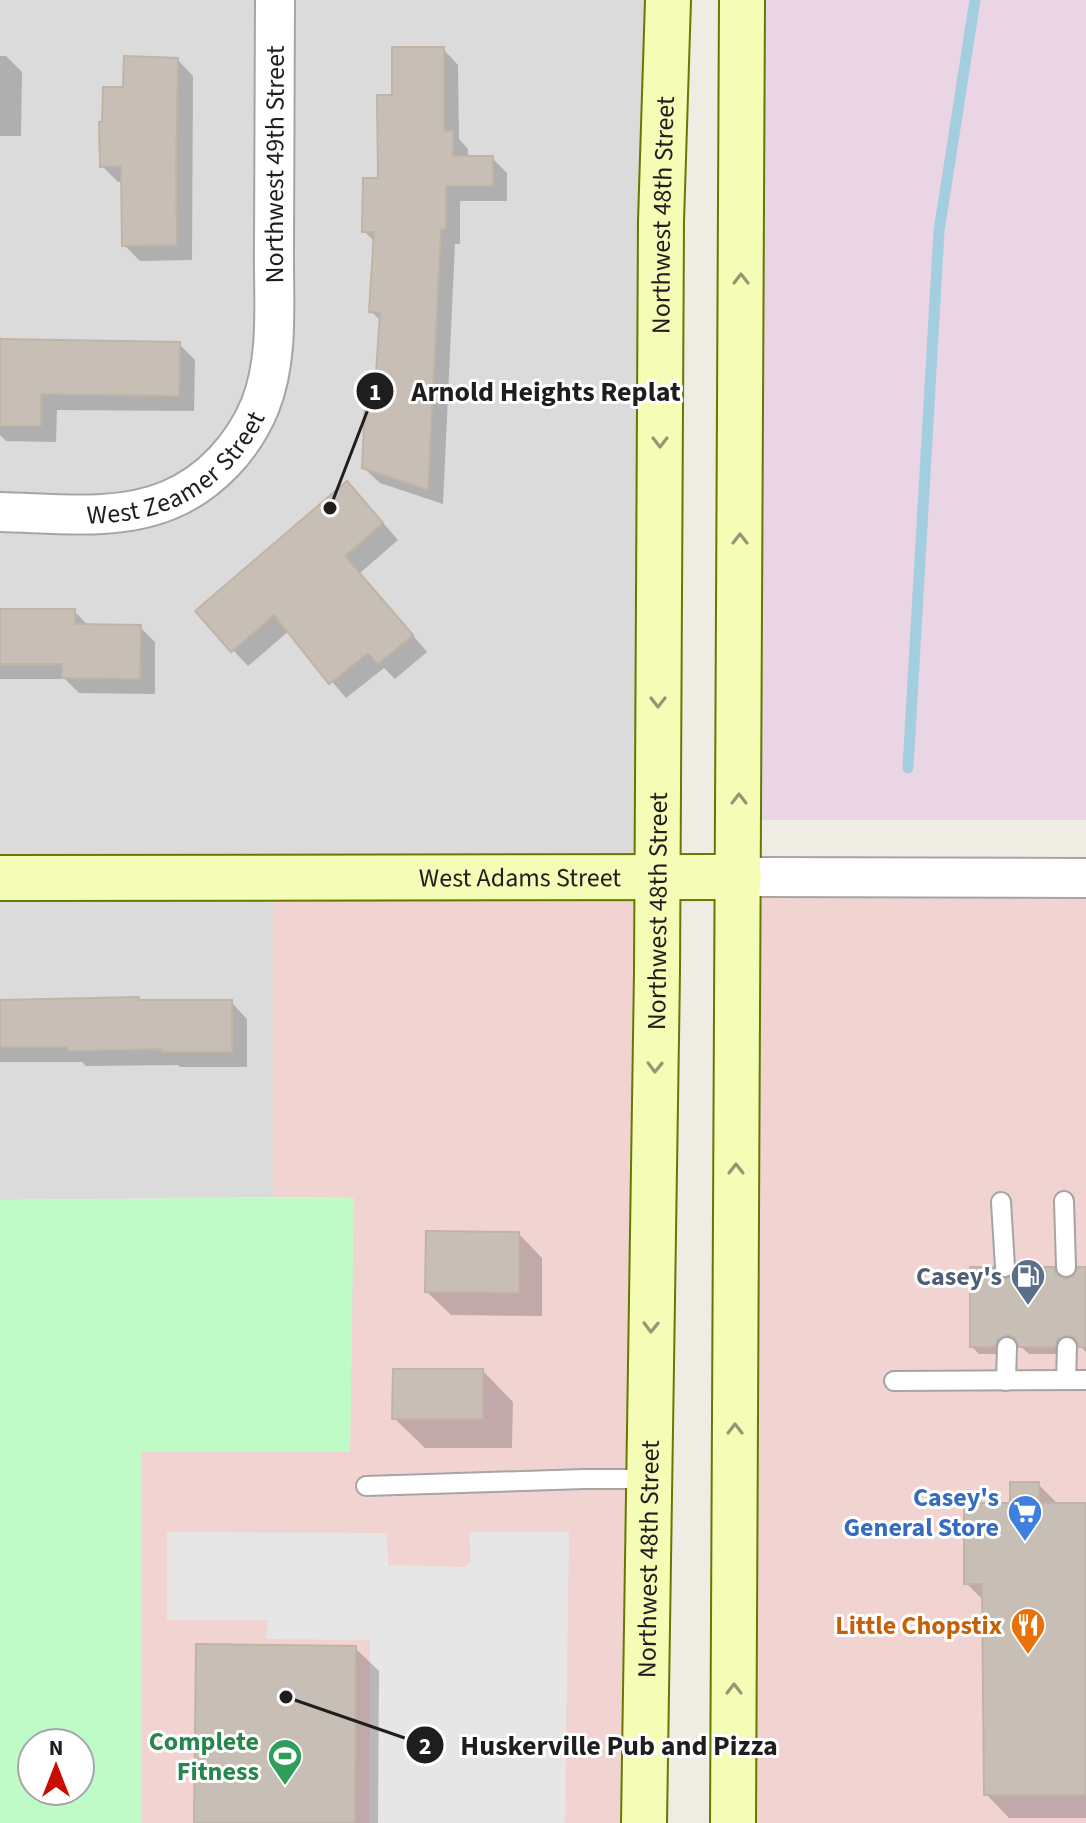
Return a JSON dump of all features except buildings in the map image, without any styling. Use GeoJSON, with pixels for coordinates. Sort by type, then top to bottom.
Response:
{"type":"FeatureCollection","features":[{"type":"Feature","properties":{"kind":"main road","name":"Northwest 48th Street"},"geometry":{"type":"LineString","coordinates":[[644,1823],[657,877],[661,221],[668,0]]}},
{"type":"Feature","properties":{"kind":"main road"},"geometry":{"type":"LineString","coordinates":[[733,1823],[742,0]]}},
{"type":"Feature","properties":{"kind":"main road","name":"West Adams Street"},"geometry":{"type":"LineString","coordinates":[[0,878],[739,877]]}},
{"type":"Feature","properties":{"kind":"street","name":"Northwest 49th Street"},"geometry":{"type":"LineString","coordinates":[[273,328],[275,0]]}},
{"type":"Feature","properties":{"kind":"street","name":"West Zeamer Street"},"geometry":{"type":"LineString","coordinates":[[0,512],[96,514],[133,510],[168,501],[198,484],[232,453],[252,423],[265,391],[273,328]]}},
{"type":"Feature","properties":{"kind":"street","name":"West Adams Street"},"geometry":{"type":"LineString","coordinates":[[739,877],[1086,878]]}},
{"type":"Feature","properties":{"kind":"lane"},"geometry":{"type":"LineString","coordinates":[[1064,1201],[1066,1267]]}},
{"type":"Feature","properties":{"kind":"lane"},"geometry":{"type":"LineString","coordinates":[[1001,1202],[1005,1267]]}},
{"type":"Feature","properties":{"kind":"lane"},"geometry":{"type":"LineString","coordinates":[[1006,1381],[1007,1347]]}},
{"type":"Feature","properties":{"kind":"lane"},"geometry":{"type":"LineString","coordinates":[[1066,1380],[1067,1347]]}},
{"type":"Feature","properties":{"kind":"lane"},"geometry":{"type":"LineString","coordinates":[[894,1381],[1086,1380]]}},
{"type":"Feature","properties":{"kind":"lane"},"geometry":{"type":"LineString","coordinates":[[366,1486],[648,1479]]}},
{"type":"Feature","properties":{"kind":"shaded area"},"geometry":{"type":"Polygon","coordinates":[[[0,0],[668,0],[657,877],[274,878],[273,1197],[0,1200],[0,0]]]}},
{"type":"Feature","properties":{"kind":"shaded area"},"geometry":{"type":"Polygon","coordinates":[[[741,0],[1086,0],[1086,820],[734,820],[741,0]]]}},
{"type":"Feature","properties":{"kind":"shaded area"},"geometry":{"type":"Polygon","coordinates":[[[274,877],[657,877],[644,1823],[142,1823],[142,1451],[350,1452],[353,1197],[273,1197],[274,877]]]}},
{"type":"Feature","properties":{"kind":"shaded area"},"geometry":{"type":"Polygon","coordinates":[[[739,877],[1086,878],[1086,1823],[733,1823],[739,877]]]}},
{"type":"Feature","properties":{"kind":"shaded area"},"geometry":{"type":"Polygon","coordinates":[[[167,1532],[387,1533],[388,1565],[465,1567],[471,1561],[469,1532],[569,1532],[565,1823],[369,1823],[370,1640],[266,1639],[268,1620],[167,1620],[167,1532]]]}},
{"type":"Feature","properties":{"kind":"green space"},"geometry":{"type":"Polygon","coordinates":[[[354,1197],[350,1452],[142,1452],[142,1823],[0,1823],[0,1200],[354,1197]]]}},
{"type":"Feature","properties":{"kind":"waterway"},"geometry":{"type":"LineString","coordinates":[[908,768],[939,231],[975,0]]}},
{"type":"Feature","properties":{"kind":"place","name":"Arnold Heights Replat"},"geometry":{"type":"Point","coordinates":[330,508]}},
{"type":"Feature","properties":{"kind":"place","name":"Casey's"},"geometry":{"type":"Point","coordinates":[1028,1307]}},
{"type":"Feature","properties":{"kind":"place","name":"Casey's General Store"},"geometry":{"type":"Point","coordinates":[1025,1543]}},
{"type":"Feature","properties":{"kind":"place","name":"Little Chopstix"},"geometry":{"type":"Point","coordinates":[1028,1656]}},
{"type":"Feature","properties":{"kind":"place","name":"Huskerville Pub and Pizza"},"geometry":{"type":"Point","coordinates":[286,1697]}},
{"type":"Feature","properties":{"kind":"place","name":"Complete Fitness"},"geometry":{"type":"Point","coordinates":[285,1787]}}]}
